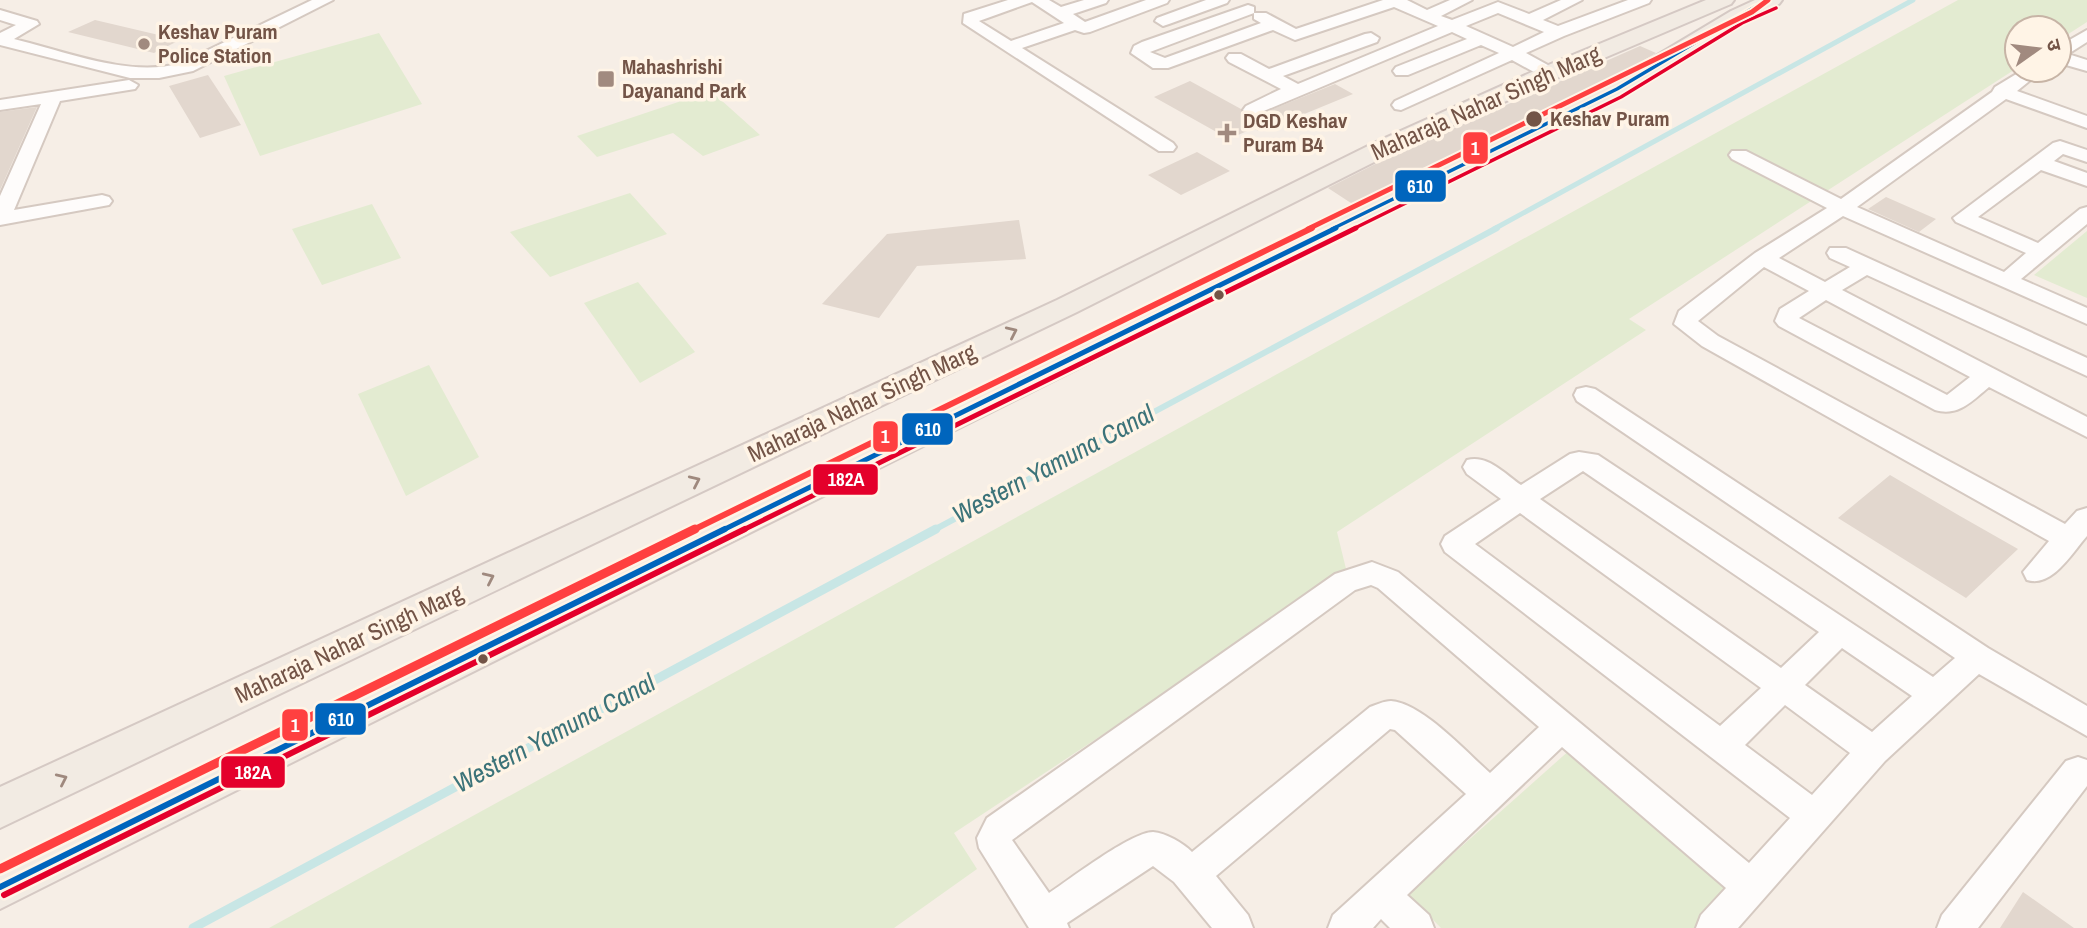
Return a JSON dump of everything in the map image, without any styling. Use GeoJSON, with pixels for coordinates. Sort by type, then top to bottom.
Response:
{"type":"FeatureCollection","features":[{"type":"Feature","properties":{"kind":"main road","name":"Maharaja Nahar Singh Marg"},"geometry":{"type":"LineString","coordinates":[[0,808],[1067,306],[1385,146],[1549,73],[1721,5]]}},
{"type":"Feature","properties":{"kind":"main road","name":"Maharaja Nahar Singh Marg"},"geometry":{"type":"LineString","coordinates":[[0,887],[1616,89],[1682,52],[1721,5]]}},
{"type":"Feature","properties":{"kind":"street"},"geometry":{"type":"LineString","coordinates":[[0,8],[19,0]]}},
{"type":"Feature","properties":{"kind":"street"},"geometry":{"type":"LineString","coordinates":[[3,36],[133,64],[166,65],[188,58],[307,0]]}},
{"type":"Feature","properties":{"kind":"street"},"geometry":{"type":"LineString","coordinates":[[3,36],[130,73],[168,73],[195,64],[325,0]]}},
{"type":"Feature","properties":{"kind":"street"},"geometry":{"type":"LineString","coordinates":[[1026,0],[970,17],[971,23],[1166,147]]}},
{"type":"Feature","properties":{"kind":"street"},"geometry":{"type":"LineString","coordinates":[[1038,0],[1084,28],[1161,0]]}},
{"type":"Feature","properties":{"kind":"street"},"geometry":{"type":"LineString","coordinates":[[1060,13],[1100,0]]}},
{"type":"Feature","properties":{"kind":"street"},"geometry":{"type":"LineString","coordinates":[[1163,21],[1221,0]]}},
{"type":"Feature","properties":{"kind":"street"},"geometry":{"type":"LineString","coordinates":[[1230,0],[1295,35]]}},
{"type":"Feature","properties":{"kind":"street"},"geometry":{"type":"LineString","coordinates":[[1428,15],[1464,0]]}},
{"type":"Feature","properties":{"kind":"street"},"geometry":{"type":"LineString","coordinates":[[1529,20],[1573,0]]}},
{"type":"Feature","properties":{"kind":"street"},"geometry":{"type":"LineString","coordinates":[[1401,105],[1558,32],[1643,0]]}},
{"type":"Feature","properties":{"kind":"street"},"geometry":{"type":"LineString","coordinates":[[1229,60],[1395,1],[1513,53],[1549,73]]}},
{"type":"Feature","properties":{"kind":"street"},"geometry":{"type":"LineString","coordinates":[[1252,110],[1294,90],[1325,80],[1506,4],[1529,20],[1558,32]]}},
{"type":"Feature","properties":{"kind":"street"},"geometry":{"type":"LineString","coordinates":[[1248,10],[1148,46],[1140,50],[1140,54],[1159,64],[1168,63],[1274,23]]}},
{"type":"Feature","properties":{"kind":"street"},"geometry":{"type":"LineString","coordinates":[[0,15],[31,24],[3,36]]}},
{"type":"Feature","properties":{"kind":"street"},"geometry":{"type":"LineString","coordinates":[[1009,47],[1076,24]]}},
{"type":"Feature","properties":{"kind":"street"},"geometry":{"type":"LineString","coordinates":[[1267,76],[1371,38]]}},
{"type":"Feature","properties":{"kind":"street"},"geometry":{"type":"LineString","coordinates":[[1438,88],[1402,71],[1482,39]]}},
{"type":"Feature","properties":{"kind":"street"},"geometry":{"type":"LineString","coordinates":[[1229,60],[1294,90]]}},
{"type":"Feature","properties":{"kind":"street"},"geometry":{"type":"LineString","coordinates":[[2012,84],[1842,208],[1763,258],[1687,316],[1686,324],[1722,348],[2080,528],[2037,572]]}},
{"type":"Feature","properties":{"kind":"street"},"geometry":{"type":"LineString","coordinates":[[0,105],[129,85]]}},
{"type":"Feature","properties":{"kind":"street"},"geometry":{"type":"LineString","coordinates":[[2001,91],[2087,122]]}},
{"type":"Feature","properties":{"kind":"street"},"geometry":{"type":"LineString","coordinates":[[53,97],[0,219],[102,201]]}},
{"type":"Feature","properties":{"kind":"street"},"geometry":{"type":"LineString","coordinates":[[2041,252],[1963,218],[2060,147],[2087,156]]}},
{"type":"Feature","properties":{"kind":"street"},"geometry":{"type":"LineString","coordinates":[[1739,156],[1842,208],[2087,317]]}},
{"type":"Feature","properties":{"kind":"street"},"geometry":{"type":"LineString","coordinates":[[2041,163],[2087,180]]}},
{"type":"Feature","properties":{"kind":"street"},"geometry":{"type":"LineString","coordinates":[[2006,281],[2087,213]]}},
{"type":"Feature","properties":{"kind":"street"},"geometry":{"type":"LineString","coordinates":[[1838,253],[2087,368]]}},
{"type":"Feature","properties":{"kind":"street"},"geometry":{"type":"LineString","coordinates":[[1763,258],[2077,423],[2087,400]]}},
{"type":"Feature","properties":{"kind":"street"},"geometry":{"type":"LineString","coordinates":[[1866,266],[1788,314],[1787,321],[1944,404],[1953,403],[1987,376]]}},
{"type":"Feature","properties":{"kind":"street"},"geometry":{"type":"LineString","coordinates":[[1586,395],[1977,657],[2087,722]]}},
{"type":"Feature","properties":{"kind":"street"},"geometry":{"type":"LineString","coordinates":[[1815,817],[1455,544],[1565,468],[1579,461],[1589,462],[1935,695]]}},
{"type":"Feature","properties":{"kind":"street"},"geometry":{"type":"LineString","coordinates":[[1476,467],[1874,751]]}},
{"type":"Feature","properties":{"kind":"street"},"geometry":{"type":"LineString","coordinates":[[1236,928],[1191,875],[1169,855],[1153,849],[1138,854],[1047,923],[996,848],[994,838],[999,829],[1345,582],[1372,573],[1388,580],[1751,887]]}},
{"type":"Feature","properties":{"kind":"street"},"geometry":{"type":"LineString","coordinates":[[1722,746],[1840,631]]}},
{"type":"Feature","properties":{"kind":"street"},"geometry":{"type":"LineString","coordinates":[[1714,928],[1874,751],[1977,657]]}},
{"type":"Feature","properties":{"kind":"street"},"geometry":{"type":"LineString","coordinates":[[1191,875],[1381,717],[1390,715],[1404,718],[1490,794]]}},
{"type":"Feature","properties":{"kind":"street"},"geometry":{"type":"LineString","coordinates":[[1346,928],[1562,727]]}},
{"type":"Feature","properties":{"kind":"street"},"geometry":{"type":"LineString","coordinates":[[1955,928],[2078,772]]}},
{"type":"Feature","properties":{"kind":"street"},"geometry":{"type":"LineString","coordinates":[[1382,895],[1416,928]]}},
{"type":"Feature","properties":{"kind":"green space"},"geometry":{"type":"Polygon","coordinates":[[[1958,0],[2087,0],[2087,22],[2073,31],[2073,14],[2003,14],[2003,77],[1629,319],[1646,330],[1337,532],[1347,573],[954,833],[977,869],[894,928],[269,928],[1958,0]]]}},
{"type":"Feature","properties":{"kind":"green space"},"geometry":{"type":"Polygon","coordinates":[[[379,33],[422,104],[260,156],[224,76],[379,33]]]}},
{"type":"Feature","properties":{"kind":"green space"},"geometry":{"type":"Polygon","coordinates":[[[711,91],[760,135],[703,156],[673,133],[597,157],[577,136],[711,91]]]}},
{"type":"Feature","properties":{"kind":"green space"},"geometry":{"type":"Polygon","coordinates":[[[630,193],[667,234],[550,277],[510,232],[630,193]]]}},
{"type":"Feature","properties":{"kind":"green space"},"geometry":{"type":"Polygon","coordinates":[[[372,204],[401,258],[322,285],[292,229],[372,204]]]}},
{"type":"Feature","properties":{"kind":"green space"},"geometry":{"type":"Polygon","coordinates":[[[2087,231],[2087,298],[2034,275],[2087,231]]]}},
{"type":"Feature","properties":{"kind":"green space"},"geometry":{"type":"Polygon","coordinates":[[[638,282],[695,352],[640,383],[584,303],[638,282]]]}},
{"type":"Feature","properties":{"kind":"green space"},"geometry":{"type":"Polygon","coordinates":[[[429,365],[479,457],[406,496],[358,394],[429,365]]]}},
{"type":"Feature","properties":{"kind":"green space"},"geometry":{"type":"Polygon","coordinates":[[[1572,748],[1735,885],[1695,928],[1441,928],[1408,894],[1572,748]]]}},
{"type":"Feature","properties":{"kind":"building","name":"Keshav Puram Police Station"},"geometry":{"type":"Polygon","coordinates":[[[95,20],[180,40],[154,53],[68,32],[95,20]]]}},
{"type":"Feature","properties":{"kind":"building"},"geometry":{"type":"Polygon","coordinates":[[[1640,46],[1656,53],[1608,82],[1354,205],[1328,188],[1395,154],[1640,46]]]}},
{"type":"Feature","properties":{"kind":"building"},"geometry":{"type":"Polygon","coordinates":[[[208,75],[241,125],[200,138],[169,86],[208,75]]]}},
{"type":"Feature","properties":{"kind":"building"},"geometry":{"type":"Polygon","coordinates":[[[1190,81],[1241,109],[1244,116],[1251,118],[1335,84],[1353,94],[1275,126],[1258,131],[1254,128],[1229,139],[1154,97],[1190,81]]]}},
{"type":"Feature","properties":{"kind":"building"},"geometry":{"type":"Polygon","coordinates":[[[37,107],[0,190],[0,112],[37,107]]]}},
{"type":"Feature","properties":{"kind":"building"},"geometry":{"type":"Polygon","coordinates":[[[1197,152],[1230,171],[1181,195],[1148,175],[1197,152]]]}},
{"type":"Feature","properties":{"kind":"building"},"geometry":{"type":"Polygon","coordinates":[[[1886,197],[1936,219],[1919,232],[1868,209],[1886,197]]]}},
{"type":"Feature","properties":{"kind":"building"},"geometry":{"type":"Polygon","coordinates":[[[1019,220],[1026,259],[917,266],[879,318],[822,304],[887,234],[1019,220]]]}},
{"type":"Feature","properties":{"kind":"building"},"geometry":{"type":"Polygon","coordinates":[[[1890,475],[2018,549],[1966,598],[1838,518],[1890,475]]]}},
{"type":"Feature","properties":{"kind":"building"},"geometry":{"type":"Polygon","coordinates":[[[2023,892],[2074,928],[2000,928],[2023,892]]]}},
{"type":"Feature","properties":{"kind":"waterway","name":"Western Yamuna Canal"},"geometry":{"type":"LineString","coordinates":[[1494,229],[1913,0]]}},
{"type":"Feature","properties":{"kind":"waterway","name":"Western Yamuna Canal"},"geometry":{"type":"LineString","coordinates":[[932,531],[1497,228]]}},
{"type":"Feature","properties":{"kind":"waterway","name":"Western Yamuna Canal"},"geometry":{"type":"LineString","coordinates":[[193,928],[936,529]]}},
{"type":"Feature","properties":{"kind":"transit line","name":"1"},"geometry":{"type":"LineString","coordinates":[[0,869],[1604,85],[1752,12],[1768,0]]}},
{"type":"Feature","properties":{"kind":"transit line","name":"610"},"geometry":{"type":"LineString","coordinates":[[0,887],[1617,89],[1755,7]]}},
{"type":"Feature","properties":{"kind":"transit line","name":"182A"},"geometry":{"type":"LineString","coordinates":[[4,895],[1621,97],[1742,23],[1776,8]]}},
{"type":"Feature","properties":{"kind":"place","name":"Keshav Puram Police Station"},"geometry":{"type":"Point","coordinates":[144,44]}},
{"type":"Feature","properties":{"kind":"place","name":"Mahashrishi Dayanand Park"},"geometry":{"type":"Point","coordinates":[606,79]}},
{"type":"Feature","properties":{"kind":"place","name":"Keshav Puram"},"geometry":{"type":"Point","coordinates":[1534,119]}},
{"type":"Feature","properties":{"kind":"place","name":"DGD Keshav Puram B4"},"geometry":{"type":"Point","coordinates":[1227,133]}}]}
